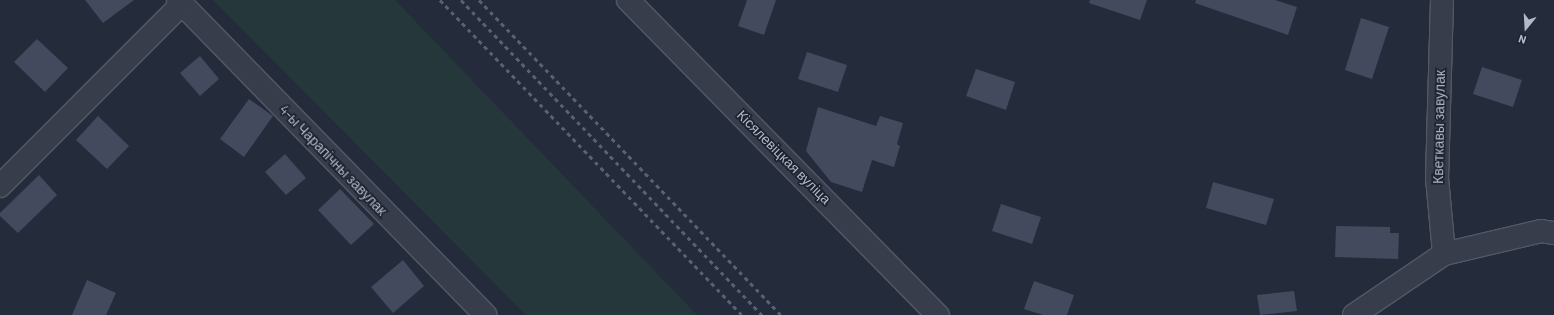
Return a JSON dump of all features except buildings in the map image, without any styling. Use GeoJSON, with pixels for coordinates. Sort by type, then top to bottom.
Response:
{"type":"FeatureCollection","features":[{"type":"Feature","properties":{"kind":"street","name":"Кісялевіцкая вуліца"},"geometry":{"type":"LineString","coordinates":[[628,0],[938,315]]}},
{"type":"Feature","properties":{"kind":"street","name":"Кветкавы завулак"},"geometry":{"type":"LineString","coordinates":[[1442,0],[1436,178],[1444,254]]}},
{"type":"Feature","properties":{"kind":"street","name":"4-ы Чарапічны завулак"},"geometry":{"type":"LineString","coordinates":[[0,186],[180,2],[485,315]]}},
{"type":"Feature","properties":{"kind":"street"},"geometry":{"type":"LineString","coordinates":[[1354,315],[1444,254],[1541,231],[1554,233]]}},
{"type":"Feature","properties":{"kind":"shaded area"},"geometry":{"type":"Polygon","coordinates":[[[213,0],[395,0],[697,315],[526,315],[213,0]]]}},
{"type":"Feature","properties":{"kind":"railway"},"geometry":{"type":"LineString","coordinates":[[440,0],[742,315]]}},
{"type":"Feature","properties":{"kind":"railway"},"geometry":{"type":"LineString","coordinates":[[461,0],[762,315]]}},
{"type":"Feature","properties":{"kind":"railway"},"geometry":{"type":"LineString","coordinates":[[479,0],[781,315]]}}]}
